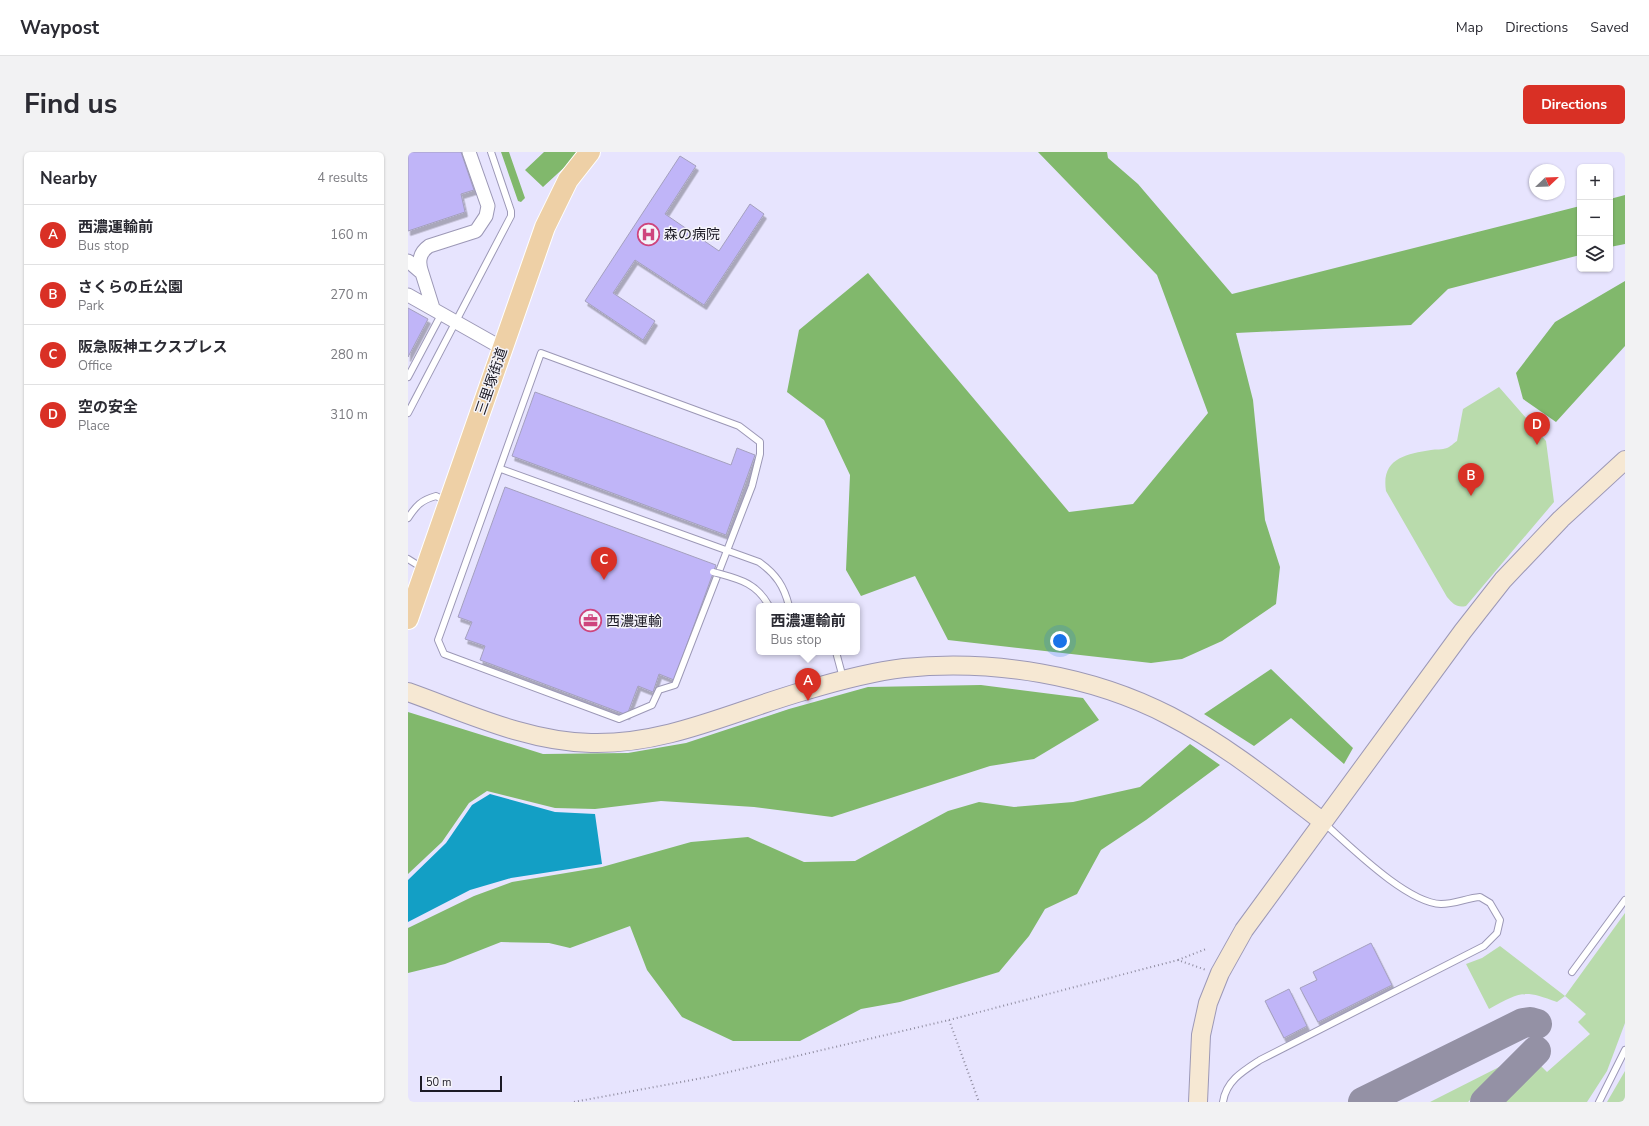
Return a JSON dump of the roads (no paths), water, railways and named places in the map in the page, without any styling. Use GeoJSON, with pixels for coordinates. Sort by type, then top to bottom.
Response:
{"type":"FeatureCollection","features":[{"type":"Feature","properties":{"kind":"main road","name":"三里塚街道"},"geometry":{"type":"LineString","coordinates":[[408,619],[545,227],[568,180],[590,152]]}},
{"type":"Feature","properties":{"kind":"street"},"geometry":{"type":"LineString","coordinates":[[437,310],[419,263],[421,254],[424,249],[429,246],[476,231],[486,216],[488,206],[469,152]]}},
{"type":"Feature","properties":{"kind":"street"},"geometry":{"type":"LineString","coordinates":[[408,261],[422,273]]}},
{"type":"Feature","properties":{"kind":"street"},"geometry":{"type":"LineString","coordinates":[[408,295],[457,320],[502,348]]}},
{"type":"Feature","properties":{"kind":"street"},"geometry":{"type":"LineString","coordinates":[[1198,1102],[1201,1035],[1208,1003],[1220,973],[1244,930],[1463,631],[1503,580],[1561,519],[1625,460]]}},
{"type":"Feature","properties":{"kind":"street"},"geometry":{"type":"LineString","coordinates":[[408,692],[523,733],[561,741],[617,743],[641,740],[673,733],[794,693],[844,680],[902,668],[933,666],[1030,671],[1096,687],[1134,700],[1169,716],[1206,736],[1244,760],[1323,822]]}},
{"type":"Feature","properties":{"kind":"lane"},"geometry":{"type":"LineString","coordinates":[[408,413],[511,216],[511,210],[491,152]]}},
{"type":"Feature","properties":{"kind":"lane"},"geometry":{"type":"LineString","coordinates":[[408,377],[437,310]]}},
{"type":"Feature","properties":{"kind":"lane"},"geometry":{"type":"LineString","coordinates":[[541,353],[739,426],[760,442],[760,454],[752,486],[728,550],[676,685],[659,690],[652,705],[619,719],[444,654],[438,640],[501,469],[541,353]]}},
{"type":"Feature","properties":{"kind":"lane"},"geometry":{"type":"LineString","coordinates":[[501,469],[759,562],[773,572],[786,595],[788,603]]}},
{"type":"Feature","properties":{"kind":"lane"},"geometry":{"type":"LineString","coordinates":[[408,518],[417,504],[425,499],[436,496],[449,502]]}},
{"type":"Feature","properties":{"kind":"lane"},"geometry":{"type":"LineString","coordinates":[[408,559],[425,570]]}},
{"type":"Feature","properties":{"kind":"lane"},"geometry":{"type":"LineString","coordinates":[[713,572],[744,581],[762,594],[767,603]]}},
{"type":"Feature","properties":{"kind":"lane"},"geometry":{"type":"LineString","coordinates":[[837,655],[844,680]]}},
{"type":"Feature","properties":{"kind":"lane"},"geometry":{"type":"LineString","coordinates":[[1223,1102],[1228,1086],[1239,1073],[1260,1060],[1484,946],[1497,933],[1500,920],[1490,903],[1480,897],[1441,904],[1416,898],[1367,861],[1323,822]]}},
{"type":"Feature","properties":{"kind":"lane"},"geometry":{"type":"LineString","coordinates":[[1572,972],[1625,900]]}},
{"type":"Feature","properties":{"kind":"lane"},"geometry":{"type":"LineString","coordinates":[[1599,1102],[1625,1050]]}},
{"type":"Feature","properties":{"kind":"water"},"geometry":{"type":"Polygon","coordinates":[[[490,794],[555,812],[595,814],[602,864],[511,878],[470,890],[408,922],[408,880],[446,843],[472,805],[490,794]]]}},
{"type":"Feature","properties":{"kind":"place","name":"森の病院"},"geometry":{"type":"Point","coordinates":[649,234]}},
{"type":"Feature","properties":{"kind":"place","name":"空の安全"},"geometry":{"type":"Point","coordinates":[1537,445]}},
{"type":"Feature","properties":{"kind":"place","name":"さくらの丘公園"},"geometry":{"type":"Point","coordinates":[1471,496]}},
{"type":"Feature","properties":{"kind":"place","name":"阪急阪神エクスプレス"},"geometry":{"type":"Point","coordinates":[604,580]}},
{"type":"Feature","properties":{"kind":"place","name":"西濃運輸"},"geometry":{"type":"Point","coordinates":[590,621]}},
{"type":"Feature","properties":{"kind":"place","name":"西濃運輸前"},"geometry":{"type":"Point","coordinates":[808,701]}}]}
